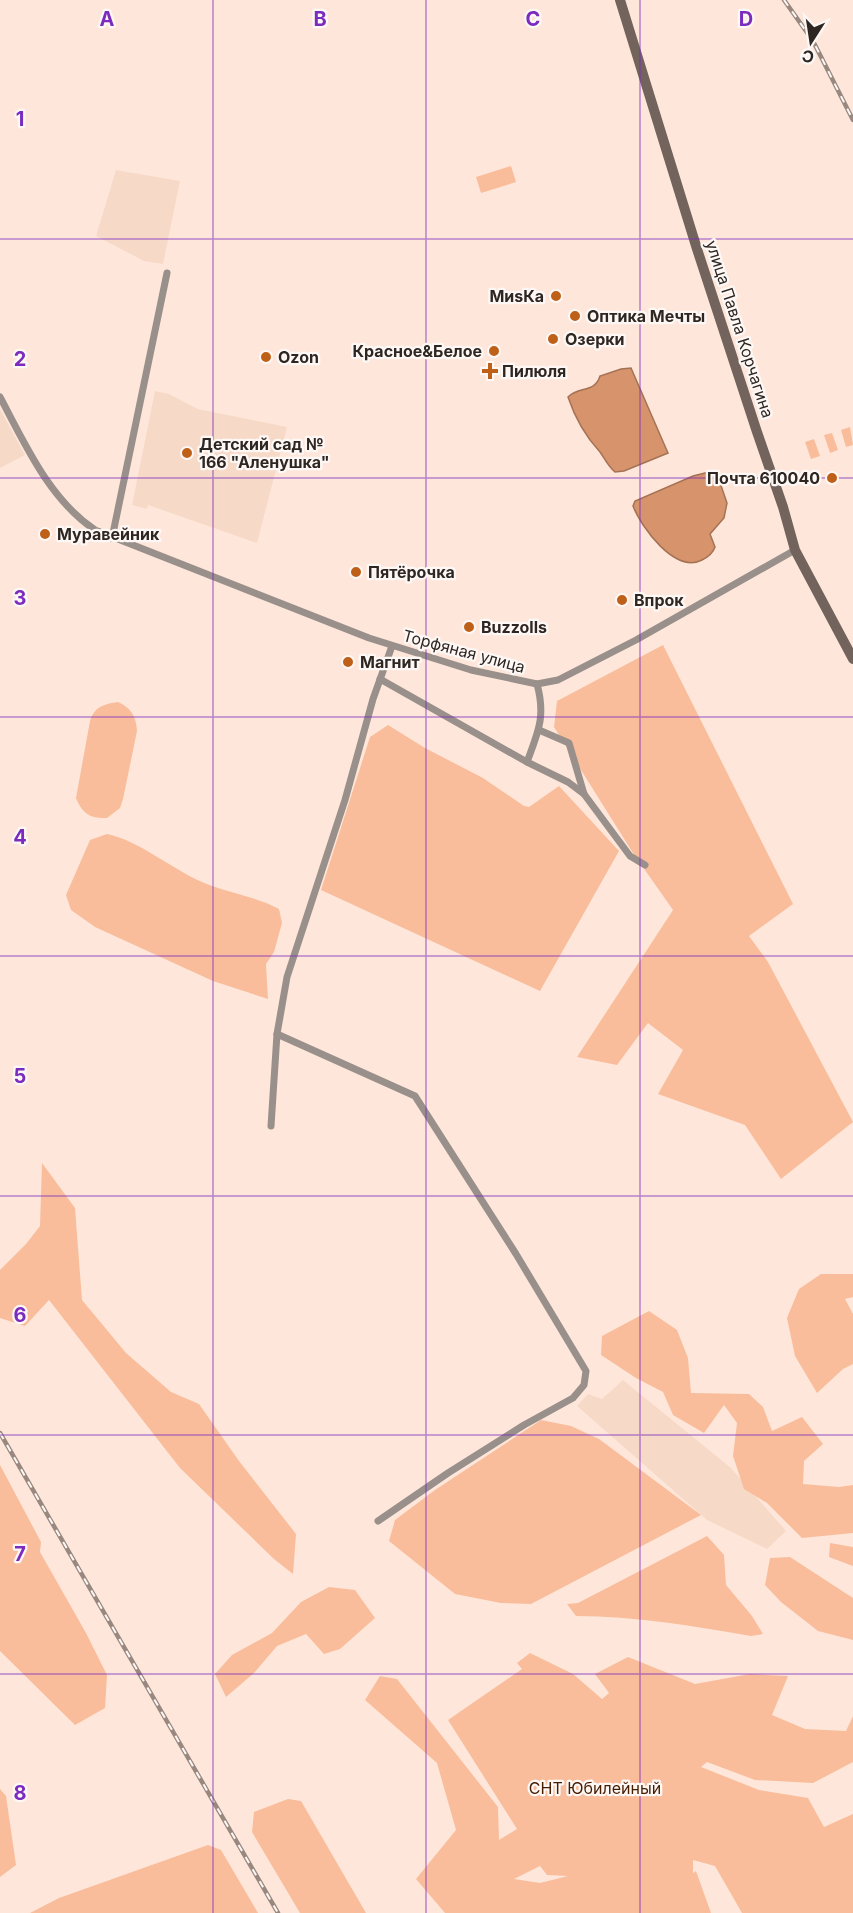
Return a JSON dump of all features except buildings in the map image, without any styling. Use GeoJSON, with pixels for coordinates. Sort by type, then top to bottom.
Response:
{"type":"FeatureCollection","features":[{"type":"Feature","properties":{"kind":"main road","name":"улица Павла Корчагина"},"geometry":{"type":"LineString","coordinates":[[620,0],[697,249],[783,506],[795,550],[853,659]]}},
{"type":"Feature","properties":{"kind":"street"},"geometry":{"type":"LineString","coordinates":[[112,538],[167,273]]}},
{"type":"Feature","properties":{"kind":"street","name":"Торфяная улица"},"geometry":{"type":"LineString","coordinates":[[0,397],[38,466],[64,502],[87,524],[112,538],[392,646],[471,670],[537,684],[558,680],[595,662],[795,550]]}},
{"type":"Feature","properties":{"kind":"street"},"geometry":{"type":"LineString","coordinates":[[271,1126],[277,1034],[293,955],[345,800],[360,742],[392,646]]}},
{"type":"Feature","properties":{"kind":"street"},"geometry":{"type":"LineString","coordinates":[[380,679],[466,729],[568,782],[584,794],[630,856],[645,865]]}},
{"type":"Feature","properties":{"kind":"street"},"geometry":{"type":"LineString","coordinates":[[527,762],[539,730],[542,702],[537,684]]}},
{"type":"Feature","properties":{"kind":"street"},"geometry":{"type":"LineString","coordinates":[[539,730],[569,743],[584,794]]}},
{"type":"Feature","properties":{"kind":"street"},"geometry":{"type":"LineString","coordinates":[[277,1034],[415,1096],[516,1254],[586,1371],[584,1385],[573,1398],[524,1425],[378,1521]]}},
{"type":"Feature","properties":{"kind":"shaded area"},"geometry":{"type":"Polygon","coordinates":[[[116,170],[180,181],[163,264],[144,261],[96,236],[116,170]]]}},
{"type":"Feature","properties":{"kind":"shaded area"},"geometry":{"type":"Polygon","coordinates":[[[631,368],[668,453],[624,471],[615,472],[586,434],[568,397],[577,391],[591,387],[600,376],[631,368]]]}},
{"type":"Feature","properties":{"kind":"shaded area"},"geometry":{"type":"Polygon","coordinates":[[[155,391],[169,394],[198,409],[287,427],[257,543],[148,505],[147,509],[132,505],[155,391]]]}},
{"type":"Feature","properties":{"kind":"shaded area"},"geometry":{"type":"Polygon","coordinates":[[[0,409],[25,455],[0,468],[0,409]]]}},
{"type":"Feature","properties":{"kind":"shaded area"},"geometry":{"type":"Polygon","coordinates":[[[709,472],[717,474],[727,503],[724,518],[710,534],[715,547],[713,551],[702,560],[692,563],[670,555],[660,546],[643,525],[633,506],[635,501],[693,476],[709,472]]]}},
{"type":"Feature","properties":{"kind":"shaded area"},"geometry":{"type":"Polygon","coordinates":[[[623,1380],[731,1468],[786,1531],[767,1549],[707,1520],[577,1406],[588,1394],[602,1399],[623,1380]]]}},
{"type":"Feature","properties":{"kind":"green space"},"geometry":{"type":"Polygon","coordinates":[[[511,166],[516,182],[481,193],[476,177],[511,166]]]}},
{"type":"Feature","properties":{"kind":"green space"},"geometry":{"type":"Polygon","coordinates":[[[850,427],[853,445],[846,447],[841,430],[850,427]]]}},
{"type":"Feature","properties":{"kind":"green space"},"geometry":{"type":"Polygon","coordinates":[[[832,433],[838,450],[830,453],[824,435],[832,433]]]}},
{"type":"Feature","properties":{"kind":"green space"},"geometry":{"type":"Polygon","coordinates":[[[814,439],[820,456],[811,459],[805,442],[814,439]]]}},
{"type":"Feature","properties":{"kind":"green space"},"geometry":{"type":"Polygon","coordinates":[[[663,645],[793,904],[749,936],[768,962],[853,1122],[781,1179],[745,1125],[658,1094],[683,1050],[648,1023],[617,1065],[577,1057],[673,910],[633,853],[554,727],[557,701],[663,645]]]}},
{"type":"Feature","properties":{"kind":"green space"},"geometry":{"type":"Polygon","coordinates":[[[118,702],[132,713],[137,731],[120,808],[107,818],[96,818],[84,812],[76,798],[90,721],[94,712],[100,707],[118,702]]]}},
{"type":"Feature","properties":{"kind":"green space"},"geometry":{"type":"Polygon","coordinates":[[[388,725],[425,748],[483,778],[524,806],[529,807],[559,786],[619,851],[540,991],[321,890],[370,737],[388,725]]]}},
{"type":"Feature","properties":{"kind":"green space"},"geometry":{"type":"Polygon","coordinates":[[[107,834],[131,842],[202,882],[279,909],[282,923],[274,952],[266,964],[268,999],[213,981],[95,927],[71,910],[66,895],[90,840],[107,834]]]}},
{"type":"Feature","properties":{"kind":"green space"},"geometry":{"type":"Polygon","coordinates":[[[42,1163],[75,1208],[82,1300],[126,1353],[171,1392],[199,1404],[239,1461],[296,1534],[293,1574],[274,1559],[180,1468],[49,1300],[25,1326],[0,1318],[0,1270],[40,1226],[42,1163]]]}},
{"type":"Feature","properties":{"kind":"green space"},"geometry":{"type":"Polygon","coordinates":[[[821,1274],[853,1274],[853,1297],[845,1299],[853,1314],[853,1364],[843,1369],[817,1393],[795,1356],[787,1318],[799,1289],[821,1274]]]}},
{"type":"Feature","properties":{"kind":"green space"},"geometry":{"type":"Polygon","coordinates":[[[649,1311],[677,1330],[688,1358],[691,1393],[749,1394],[763,1407],[772,1431],[802,1417],[823,1444],[804,1461],[803,1484],[839,1487],[853,1485],[853,1533],[802,1538],[767,1503],[744,1489],[733,1456],[737,1423],[724,1405],[704,1433],[673,1415],[663,1392],[636,1378],[601,1355],[602,1336],[649,1311]]]}},
{"type":"Feature","properties":{"kind":"green space"},"geometry":{"type":"Polygon","coordinates":[[[541,1420],[571,1426],[599,1439],[701,1515],[531,1604],[501,1603],[455,1594],[389,1541],[395,1520],[435,1490],[541,1420]]]}},
{"type":"Feature","properties":{"kind":"green space"},"geometry":{"type":"Polygon","coordinates":[[[0,1465],[41,1542],[40,1552],[107,1675],[105,1708],[75,1725],[0,1651],[0,1465]]]}},
{"type":"Feature","properties":{"kind":"green space"},"geometry":{"type":"Polygon","coordinates":[[[707,1536],[724,1555],[726,1585],[752,1616],[763,1634],[751,1636],[686,1625],[576,1616],[567,1604],[578,1603],[707,1536]]]}},
{"type":"Feature","properties":{"kind":"green space"},"geometry":{"type":"Polygon","coordinates":[[[830,1543],[853,1547],[853,1566],[829,1557],[830,1543]]]}},
{"type":"Feature","properties":{"kind":"green space"},"geometry":{"type":"Polygon","coordinates":[[[790,1557],[853,1598],[853,1640],[818,1631],[781,1602],[765,1585],[770,1558],[790,1557]]]}},
{"type":"Feature","properties":{"kind":"green space"},"geometry":{"type":"Polygon","coordinates":[[[329,1587],[355,1590],[375,1618],[340,1649],[324,1654],[306,1634],[277,1646],[254,1673],[226,1697],[215,1674],[232,1655],[272,1633],[301,1602],[329,1587]]]}},
{"type":"Feature","properties":{"kind":"green space","name":"СНТ Юбилейный"},"geometry":{"type":"Polygon","coordinates":[[[530,1653],[573,1674],[602,1699],[609,1693],[595,1674],[628,1657],[695,1684],[750,1674],[788,1676],[772,1715],[805,1729],[846,1731],[853,1716],[853,1762],[813,1783],[755,1780],[707,1762],[701,1767],[759,1790],[808,1798],[824,1827],[853,1814],[853,1913],[742,1913],[715,1866],[693,1860],[693,1873],[696,1871],[711,1913],[445,1913],[416,1879],[456,1830],[437,1763],[365,1700],[380,1676],[397,1679],[498,1807],[499,1840],[517,1829],[448,1720],[522,1669],[517,1663],[530,1653]],[[540,1866],[514,1879],[540,1883],[568,1876],[547,1875],[540,1866]]]}},
{"type":"Feature","properties":{"kind":"green space"},"geometry":{"type":"Polygon","coordinates":[[[0,1789],[6,1796],[16,1865],[0,1877],[0,1789]]]}},
{"type":"Feature","properties":{"kind":"green space"},"geometry":{"type":"Polygon","coordinates":[[[288,1799],[301,1801],[366,1913],[300,1913],[252,1832],[254,1812],[288,1799]]]}},
{"type":"Feature","properties":{"kind":"green space"},"geometry":{"type":"Polygon","coordinates":[[[208,1845],[221,1850],[258,1913],[30,1913],[59,1898],[208,1845]]]}},
{"type":"Feature","properties":{"kind":"railway"},"geometry":{"type":"LineString","coordinates":[[784,0],[813,41],[853,120]]}},
{"type":"Feature","properties":{"kind":"railway"},"geometry":{"type":"LineString","coordinates":[[0,1433],[278,1913]]}},
{"type":"Feature","properties":{"kind":"place","name":"МиsКа"},"geometry":{"type":"Point","coordinates":[556,296]}},
{"type":"Feature","properties":{"kind":"place","name":"Оптика Мечты"},"geometry":{"type":"Point","coordinates":[575,316]}},
{"type":"Feature","properties":{"kind":"place","name":"Озерки"},"geometry":{"type":"Point","coordinates":[553,339]}},
{"type":"Feature","properties":{"kind":"place","name":"Красное&Белое"},"geometry":{"type":"Point","coordinates":[494,351]}},
{"type":"Feature","properties":{"kind":"place","name":"Ozon"},"geometry":{"type":"Point","coordinates":[266,357]}},
{"type":"Feature","properties":{"kind":"place","name":"Пилюля"},"geometry":{"type":"Point","coordinates":[490,371]}},
{"type":"Feature","properties":{"kind":"place","name":"Детский сад № 166 \"Аленушка\""},"geometry":{"type":"Point","coordinates":[187,453]}},
{"type":"Feature","properties":{"kind":"place","name":"Почта 610040"},"geometry":{"type":"Point","coordinates":[832,478]}},
{"type":"Feature","properties":{"kind":"place","name":"Муравейник"},"geometry":{"type":"Point","coordinates":[45,534]}},
{"type":"Feature","properties":{"kind":"place","name":"Пятёрочка"},"geometry":{"type":"Point","coordinates":[356,572]}},
{"type":"Feature","properties":{"kind":"place","name":"Впрок"},"geometry":{"type":"Point","coordinates":[622,600]}},
{"type":"Feature","properties":{"kind":"place","name":"Buzzolls"},"geometry":{"type":"Point","coordinates":[469,627]}},
{"type":"Feature","properties":{"kind":"place","name":"Магнит"},"geometry":{"type":"Point","coordinates":[348,662]}}]}
